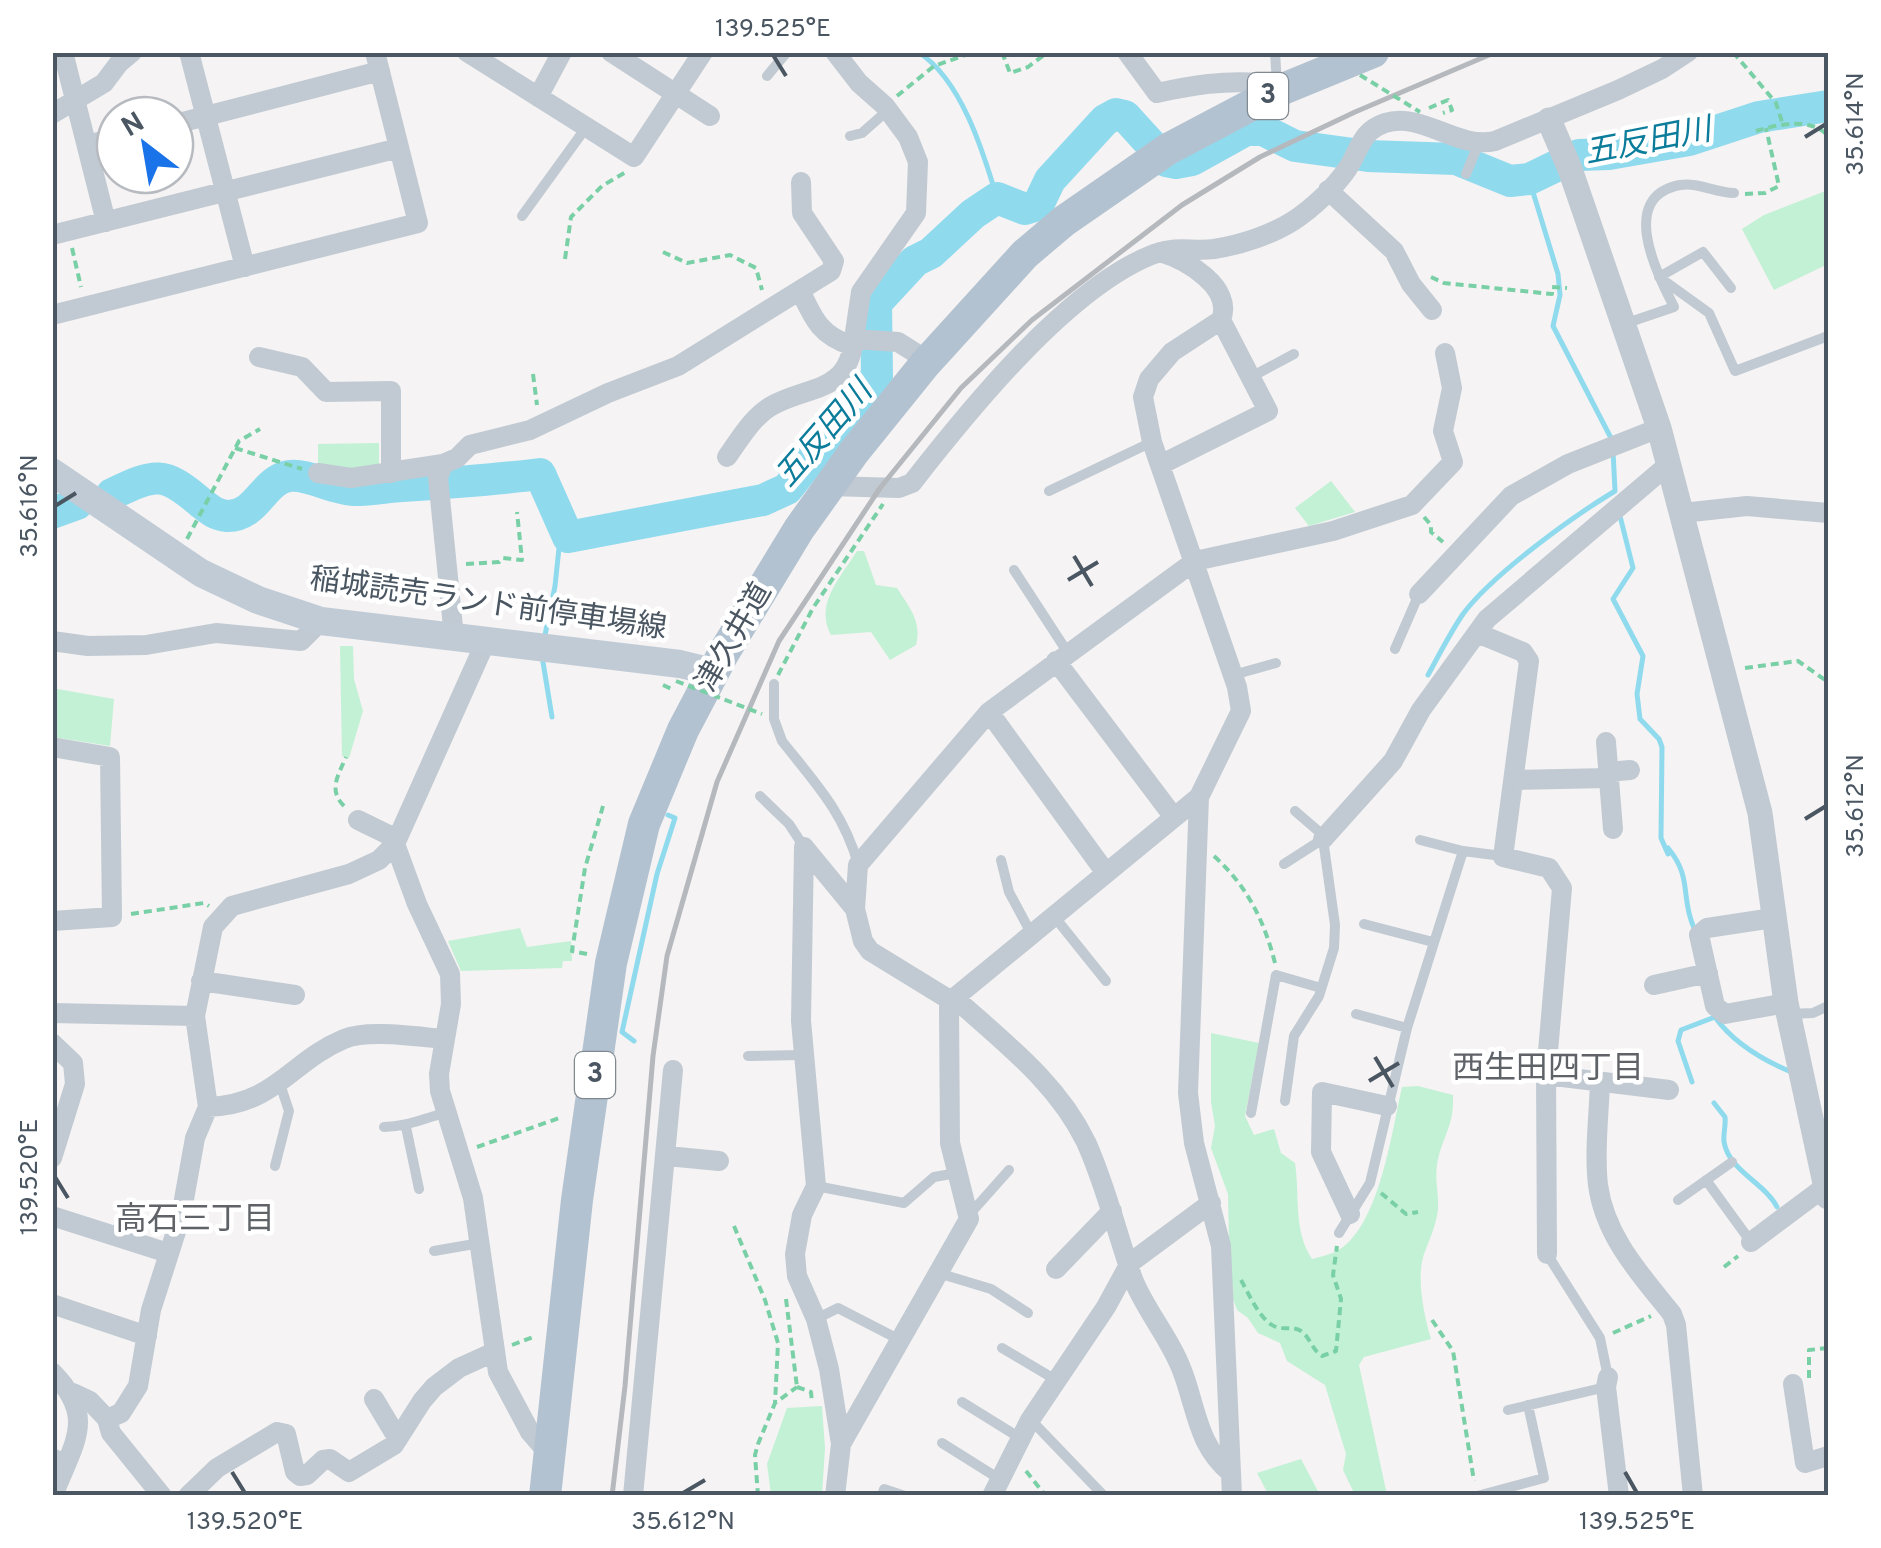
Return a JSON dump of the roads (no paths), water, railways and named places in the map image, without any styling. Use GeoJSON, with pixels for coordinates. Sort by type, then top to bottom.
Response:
{"type":"FeatureCollection","features":[{"type":"Feature","properties":{"kind":"main road","name":"津久井道"},"geometry":{"type":"LineString","coordinates":[[545,1496],[574,1219],[611,963],[644,824],[662,776],[713,672],[829,486],[925,364],[1025,254],[1064,221],[1159,154],[1274,93],[1366,64]]}},
{"type":"Feature","properties":{"kind":"main road","name":"稲城読売ランド前停車場線"},"geometry":{"type":"LineString","coordinates":[[52,472],[201,574],[258,600],[321,621],[680,664],[713,672]]}},
{"type":"Feature","properties":{"kind":"street"},"geometry":{"type":"LineString","coordinates":[[63,52],[106,222]]}},
{"type":"Feature","properties":{"kind":"street"},"geometry":{"type":"LineString","coordinates":[[52,114],[104,83],[132,52]]}},
{"type":"Feature","properties":{"kind":"street"},"geometry":{"type":"LineString","coordinates":[[189,52],[245,266]]}},
{"type":"Feature","properties":{"kind":"street"},"geometry":{"type":"LineString","coordinates":[[466,52],[634,157],[703,52]]}},
{"type":"Feature","properties":{"kind":"street"},"geometry":{"type":"LineString","coordinates":[[538,96],[562,52]]}},
{"type":"Feature","properties":{"kind":"street"},"geometry":{"type":"LineString","coordinates":[[611,52],[710,116]]}},
{"type":"Feature","properties":{"kind":"street"},"geometry":{"type":"LineString","coordinates":[[726,457],[757,417],[774,404],[825,387],[849,365],[863,341],[861,292],[916,213],[918,162],[908,138],[835,52]]}},
{"type":"Feature","properties":{"kind":"street"},"geometry":{"type":"LineString","coordinates":[[1127,52],[1157,92],[1212,81],[1240,81],[1261,83],[1274,93]]}},
{"type":"Feature","properties":{"kind":"street"},"geometry":{"type":"LineString","coordinates":[[829,486],[898,488],[912,482],[976,403],[1069,310],[1137,261],[1182,246],[1211,249],[1249,241],[1293,222],[1349,166],[1369,130],[1388,122],[1404,121],[1475,151],[1662,70],[1688,52]]}},
{"type":"Feature","properties":{"kind":"street"},"geometry":{"type":"LineString","coordinates":[[52,315],[418,222],[378,62],[195,119]]}},
{"type":"Feature","properties":{"kind":"street"},"geometry":{"type":"LineString","coordinates":[[1549,120],[1624,324],[1669,464],[1760,813],[1787,1008],[1827,1192],[1751,1242]]}},
{"type":"Feature","properties":{"kind":"street"},"geometry":{"type":"LineString","coordinates":[[87,145],[95,143]]}},
{"type":"Feature","properties":{"kind":"street"},"geometry":{"type":"LineString","coordinates":[[60,233],[400,148]]}},
{"type":"Feature","properties":{"kind":"street"},"geometry":{"type":"LineString","coordinates":[[454,637],[440,478],[470,445],[530,430],[608,392],[678,366],[831,270],[834,261],[802,212],[802,182]]}},
{"type":"Feature","properties":{"kind":"street"},"geometry":{"type":"LineString","coordinates":[[1328,190],[1394,251],[1411,284],[1432,310]]}},
{"type":"Feature","properties":{"kind":"street"},"geometry":{"type":"LineString","coordinates":[[1160,252],[1200,272],[1221,298],[1224,312],[1220,320],[1172,352],[1149,380],[1143,398],[1152,442],[1242,711],[1200,797],[1188,1093],[1194,1143],[1221,1246],[1232,1496]]}},
{"type":"Feature","properties":{"kind":"street"},"geometry":{"type":"LineString","coordinates":[[800,290],[814,322],[843,343],[898,342],[925,364]]}},
{"type":"Feature","properties":{"kind":"street"},"geometry":{"type":"LineString","coordinates":[[1162,464],[1268,411],[1220,320]]}},
{"type":"Feature","properties":{"kind":"street"},"geometry":{"type":"LineString","coordinates":[[1231,1474],[1213,1456],[1200,1432],[1184,1375],[1169,1340],[1133,1279],[1112,1210],[1084,1140],[1048,1083],[960,1002],[870,952],[855,909],[858,864],[989,712],[1195,562],[1334,531],[1412,506],[1452,462],[1443,432],[1452,388],[1446,353]]}},
{"type":"Feature","properties":{"kind":"street"},"geometry":{"type":"LineString","coordinates":[[259,357],[302,367],[326,392],[391,391],[391,474]]}},
{"type":"Feature","properties":{"kind":"street"},"geometry":{"type":"LineString","coordinates":[[1419,594],[1511,496],[1568,464],[1658,428]]}},
{"type":"Feature","properties":{"kind":"street"},"geometry":{"type":"LineString","coordinates":[[1324,838],[1393,761],[1421,710],[1487,619],[1669,464]]}},
{"type":"Feature","properties":{"kind":"street"},"geometry":{"type":"LineString","coordinates":[[318,473],[351,478],[391,474],[440,478]]}},
{"type":"Feature","properties":{"kind":"street"},"geometry":{"type":"LineString","coordinates":[[1682,514],[1748,506],[1828,512]]}},
{"type":"Feature","properties":{"kind":"street"},"geometry":{"type":"LineString","coordinates":[[52,640],[88,646],[146,645],[216,634],[301,641],[321,621]]}},
{"type":"Feature","properties":{"kind":"street"},"geometry":{"type":"LineString","coordinates":[[1477,632],[1523,652],[1530,661],[1504,856],[1549,868],[1562,888],[1546,1075],[1547,1254]]}},
{"type":"Feature","properties":{"kind":"street"},"geometry":{"type":"LineString","coordinates":[[107,1420],[121,1413],[138,1386],[146,1336],[181,1216],[195,1138],[208,1107],[195,1016],[212,926],[232,906],[349,874],[378,860],[396,842],[486,641]]}},
{"type":"Feature","properties":{"kind":"street"},"geometry":{"type":"LineString","coordinates":[[1062,657],[1173,816]]}},
{"type":"Feature","properties":{"kind":"street"},"geometry":{"type":"LineString","coordinates":[[989,712],[1106,873]]}},
{"type":"Feature","properties":{"kind":"street"},"geometry":{"type":"LineString","coordinates":[[1606,742],[1615,773],[1613,828]]}},
{"type":"Feature","properties":{"kind":"street"},"geometry":{"type":"LineString","coordinates":[[52,748],[110,757],[112,917],[52,921]]}},
{"type":"Feature","properties":{"kind":"street"},"geometry":{"type":"LineString","coordinates":[[1515,780],[1615,773]]}},
{"type":"Feature","properties":{"kind":"street"},"geometry":{"type":"LineString","coordinates":[[841,1444],[968,1216],[950,1144],[949,1007],[1052,914],[1200,797]]}},
{"type":"Feature","properties":{"kind":"street"},"geometry":{"type":"LineString","coordinates":[[358,820],[396,842],[417,904],[450,974],[452,1004],[439,1074],[445,1113],[473,1198],[498,1372],[530,1432],[550,1454]]}},
{"type":"Feature","properties":{"kind":"street"},"geometry":{"type":"LineString","coordinates":[[804,847],[855,909]]}},
{"type":"Feature","properties":{"kind":"street"},"geometry":{"type":"LineString","coordinates":[[804,847],[802,1055],[816,1186],[802,1214],[795,1254],[797,1276],[816,1319],[829,1370],[841,1444],[835,1496]]}},
{"type":"Feature","properties":{"kind":"street"},"geometry":{"type":"LineString","coordinates":[[1773,918],[1706,928],[1699,935],[1716,1006],[1726,1014],[1787,1008]]}},
{"type":"Feature","properties":{"kind":"street"},"geometry":{"type":"LineString","coordinates":[[1654,985],[1708,972]]}},
{"type":"Feature","properties":{"kind":"street"},"geometry":{"type":"LineString","coordinates":[[201,981],[295,995]]}},
{"type":"Feature","properties":{"kind":"street"},"geometry":{"type":"LineString","coordinates":[[52,1013],[195,1016]]}},
{"type":"Feature","properties":{"kind":"street"},"geometry":{"type":"LineString","coordinates":[[208,1107],[241,1103],[280,1084],[344,1038],[444,1039]]}},
{"type":"Feature","properties":{"kind":"street"},"geometry":{"type":"LineString","coordinates":[[52,1043],[73,1063],[75,1084],[52,1158]]}},
{"type":"Feature","properties":{"kind":"street"},"geometry":{"type":"LineString","coordinates":[[633,1496],[673,1070]]}},
{"type":"Feature","properties":{"kind":"street"},"geometry":{"type":"LineString","coordinates":[[1546,1075],[1669,1090]]}},
{"type":"Feature","properties":{"kind":"street"},"geometry":{"type":"LineString","coordinates":[[1600,1082],[1597,1168],[1604,1208],[1626,1256],[1676,1324],[1693,1496]]}},
{"type":"Feature","properties":{"kind":"street"},"geometry":{"type":"LineString","coordinates":[[1350,1214],[1321,1152],[1322,1092],[1387,1106]]}},
{"type":"Feature","properties":{"kind":"street"},"geometry":{"type":"LineString","coordinates":[[666,1156],[718,1161]]}},
{"type":"Feature","properties":{"kind":"street"},"geometry":{"type":"LineString","coordinates":[[997,1488],[1021,1438],[1130,1264],[1211,1203]]}},
{"type":"Feature","properties":{"kind":"street"},"geometry":{"type":"LineString","coordinates":[[1056,1269],[1112,1210]]}},
{"type":"Feature","properties":{"kind":"street"},"geometry":{"type":"LineString","coordinates":[[52,1216],[168,1253]]}},
{"type":"Feature","properties":{"kind":"street"},"geometry":{"type":"LineString","coordinates":[[52,1304],[146,1336]]}},
{"type":"Feature","properties":{"kind":"street"},"geometry":{"type":"LineString","coordinates":[[188,1496],[217,1468],[277,1432],[286,1434],[295,1472],[300,1476],[330,1459],[348,1472],[398,1440],[422,1400],[434,1388],[459,1368],[494,1352]]}},
{"type":"Feature","properties":{"kind":"street"},"geometry":{"type":"LineString","coordinates":[[52,1372],[73,1393],[90,1401],[107,1420],[111,1433],[162,1496]]}},
{"type":"Feature","properties":{"kind":"street"},"geometry":{"type":"LineString","coordinates":[[1607,1382],[1619,1496]]}},
{"type":"Feature","properties":{"kind":"street"},"geometry":{"type":"LineString","coordinates":[[1796,1382],[1805,1463],[1828,1456]]}},
{"type":"Feature","properties":{"kind":"street"},"geometry":{"type":"LineString","coordinates":[[53,1496],[60,1456],[81,1423],[73,1393]]}},
{"type":"Feature","properties":{"kind":"street"},"geometry":{"type":"LineString","coordinates":[[374,1399],[398,1440]]}},
{"type":"Feature","properties":{"kind":"lane"},"geometry":{"type":"LineString","coordinates":[[767,76],[787,52]]}},
{"type":"Feature","properties":{"kind":"lane"},"geometry":{"type":"LineString","coordinates":[[1274,93],[1275,52]]}},
{"type":"Feature","properties":{"kind":"lane"},"geometry":{"type":"LineString","coordinates":[[850,136],[862,132],[886,108]]}},
{"type":"Feature","properties":{"kind":"lane"},"geometry":{"type":"LineString","coordinates":[[522,216],[584,129]]}},
{"type":"Feature","properties":{"kind":"lane"},"geometry":{"type":"LineString","coordinates":[[1466,174],[1475,151]]}},
{"type":"Feature","properties":{"kind":"lane"},"geometry":{"type":"LineString","coordinates":[[1624,324],[1674,307],[1647,251],[1648,215],[1664,190],[1684,184],[1734,193]]}},
{"type":"Feature","properties":{"kind":"lane"},"geometry":{"type":"LineString","coordinates":[[1658,276],[1703,252],[1731,288]]}},
{"type":"Feature","properties":{"kind":"lane"},"geometry":{"type":"LineString","coordinates":[[1658,276],[1708,314],[1734,371],[1828,336]]}},
{"type":"Feature","properties":{"kind":"lane"},"geometry":{"type":"LineString","coordinates":[[1250,377],[1294,354]]}},
{"type":"Feature","properties":{"kind":"lane"},"geometry":{"type":"LineString","coordinates":[[1049,491],[1152,442]]}},
{"type":"Feature","properties":{"kind":"lane"},"geometry":{"type":"LineString","coordinates":[[1014,570],[1062,657]]}},
{"type":"Feature","properties":{"kind":"lane"},"geometry":{"type":"LineString","coordinates":[[1396,648],[1419,594]]}},
{"type":"Feature","properties":{"kind":"lane"},"geometry":{"type":"LineString","coordinates":[[1233,676],[1276,663]]}},
{"type":"Feature","properties":{"kind":"lane"},"geometry":{"type":"LineString","coordinates":[[774,684],[776,728],[782,741],[838,812],[849,830],[858,864]]}},
{"type":"Feature","properties":{"kind":"lane"},"geometry":{"type":"LineString","coordinates":[[760,796],[789,824],[804,847]]}},
{"type":"Feature","properties":{"kind":"lane"},"geometry":{"type":"LineString","coordinates":[[1285,1101],[1294,1036],[1322,988],[1334,948],[1324,838],[1295,811]]}},
{"type":"Feature","properties":{"kind":"lane"},"geometry":{"type":"LineString","coordinates":[[1284,864],[1324,838]]}},
{"type":"Feature","properties":{"kind":"lane"},"geometry":{"type":"LineString","coordinates":[[1420,840],[1504,856]]}},
{"type":"Feature","properties":{"kind":"lane"},"geometry":{"type":"LineString","coordinates":[[1339,1233],[1370,1184],[1407,1028],[1463,850]]}},
{"type":"Feature","properties":{"kind":"lane"},"geometry":{"type":"LineString","coordinates":[[1001,860],[1008,892],[1031,933]]}},
{"type":"Feature","properties":{"kind":"lane"},"geometry":{"type":"LineString","coordinates":[[1052,914],[1106,980]]}},
{"type":"Feature","properties":{"kind":"lane"},"geometry":{"type":"LineString","coordinates":[[1364,924],[1432,942]]}},
{"type":"Feature","properties":{"kind":"lane"},"geometry":{"type":"LineString","coordinates":[[1251,1114],[1276,975],[1322,988]]}},
{"type":"Feature","properties":{"kind":"lane"},"geometry":{"type":"LineString","coordinates":[[1787,1008],[1813,1013],[1828,1006]]}},
{"type":"Feature","properties":{"kind":"lane"},"geometry":{"type":"LineString","coordinates":[[1356,1014],[1407,1028]]}},
{"type":"Feature","properties":{"kind":"lane"},"geometry":{"type":"LineString","coordinates":[[748,1056],[802,1055]]}},
{"type":"Feature","properties":{"kind":"lane"},"geometry":{"type":"LineString","coordinates":[[276,1166],[288,1111],[280,1084]]}},
{"type":"Feature","properties":{"kind":"lane"},"geometry":{"type":"LineString","coordinates":[[384,1127],[406,1126],[445,1113]]}},
{"type":"Feature","properties":{"kind":"lane"},"geometry":{"type":"LineString","coordinates":[[406,1126],[418,1189]]}},
{"type":"Feature","properties":{"kind":"lane"},"geometry":{"type":"LineString","coordinates":[[1678,1200],[1732,1162]]}},
{"type":"Feature","properties":{"kind":"lane"},"geometry":{"type":"LineString","coordinates":[[968,1216],[1009,1170]]}},
{"type":"Feature","properties":{"kind":"lane"},"geometry":{"type":"LineString","coordinates":[[816,1186],[904,1203],[934,1178],[956,1173]]}},
{"type":"Feature","properties":{"kind":"lane"},"geometry":{"type":"LineString","coordinates":[[1706,1180],[1751,1242]]}},
{"type":"Feature","properties":{"kind":"lane"},"geometry":{"type":"LineString","coordinates":[[434,1251],[481,1243]]}},
{"type":"Feature","properties":{"kind":"lane"},"geometry":{"type":"LineString","coordinates":[[1508,1410],[1607,1382],[1600,1338],[1547,1254]]}},
{"type":"Feature","properties":{"kind":"lane"},"geometry":{"type":"LineString","coordinates":[[937,1272],[991,1289],[1028,1313]]}},
{"type":"Feature","properties":{"kind":"lane"},"geometry":{"type":"LineString","coordinates":[[816,1319],[838,1308],[901,1340]]}},
{"type":"Feature","properties":{"kind":"lane"},"geometry":{"type":"LineString","coordinates":[[1002,1348],[1056,1380]]}},
{"type":"Feature","properties":{"kind":"lane"},"geometry":{"type":"LineString","coordinates":[[962,1402],[1104,1496]]}},
{"type":"Feature","properties":{"kind":"lane"},"geometry":{"type":"LineString","coordinates":[[1477,1495],[1544,1478],[1528,1406]]}},
{"type":"Feature","properties":{"kind":"lane"},"geometry":{"type":"LineString","coordinates":[[942,1443],[997,1488]]}},
{"type":"Feature","properties":{"kind":"lane"},"geometry":{"type":"LineString","coordinates":[[882,1496],[884,1489],[905,1496]]}},
{"type":"Feature","properties":{"kind":"waterway"},"geometry":{"type":"LineString","coordinates":[[918,52],[947,80],[958,98],[977,138],[997,198]]}},
{"type":"Feature","properties":{"kind":"waterway","name":"五反田川"},"geometry":{"type":"LineString","coordinates":[[112,494],[158,478],[177,484],[212,511],[227,516],[246,511],[273,484],[289,476],[356,490],[540,474],[568,537],[763,500],[787,489],[877,376],[876,303],[915,261],[931,253],[973,214],[997,198],[1025,209],[1038,205],[1050,180],[1105,120],[1116,114],[1125,116],[1166,161],[1176,163],[1192,160],[1246,130],[1263,130],[1295,146],[1368,156],[1456,159],[1510,181],[1529,179],[1579,155],[1609,154],[1689,140],[1759,117],[1828,106]]}},
{"type":"Feature","properties":{"kind":"waterway"},"geometry":{"type":"LineString","coordinates":[[1529,179],[1558,274],[1560,295],[1553,326],[1612,440]]}},
{"type":"Feature","properties":{"kind":"waterway"},"geometry":{"type":"LineString","coordinates":[[1428,675],[1476,598],[1513,564],[1615,491],[1613,451]]}},
{"type":"Feature","properties":{"kind":"waterway","name":"五反田川"},"geometry":{"type":"LineString","coordinates":[[52,513],[77,504]]}},
{"type":"Feature","properties":{"kind":"waterway"},"geometry":{"type":"LineString","coordinates":[[1619,512],[1633,568],[1613,599],[1643,656],[1637,694],[1640,719],[1662,747],[1661,838],[1668,854]]}},
{"type":"Feature","properties":{"kind":"waterway"},"geometry":{"type":"LineString","coordinates":[[544,640],[559,548],[568,537]]}},
{"type":"Feature","properties":{"kind":"waterway"},"geometry":{"type":"LineString","coordinates":[[542,656],[552,717]]}},
{"type":"Feature","properties":{"kind":"waterway"},"geometry":{"type":"LineString","coordinates":[[634,1041],[622,1032],[657,874],[675,818],[668,815]]}},
{"type":"Feature","properties":{"kind":"waterway"},"geometry":{"type":"LineString","coordinates":[[1668,848],[1684,878],[1694,928]]}},
{"type":"Feature","properties":{"kind":"waterway"},"geometry":{"type":"LineString","coordinates":[[1692,1082],[1678,1041],[1681,1030],[1715,1017],[1748,1048],[1789,1071]]}},
{"type":"Feature","properties":{"kind":"waterway"},"geometry":{"type":"LineString","coordinates":[[1714,1103],[1725,1117],[1727,1152],[1777,1207]]}},
{"type":"Feature","properties":{"kind":"railway"},"geometry":{"type":"LineString","coordinates":[[612,1496],[653,1056],[667,956],[717,782],[779,641],[880,488],[961,388],[1032,320],[1182,205],[1260,157],[1496,52]]}},
{"type":"Feature","properties":{"kind":"district","name":"西生田四丁目"},"geometry":{"type":"Point","coordinates":[1548,1070]}},
{"type":"Feature","properties":{"kind":"district","name":"高石三丁目"},"geometry":{"type":"Point","coordinates":[195,1221]}}]}
